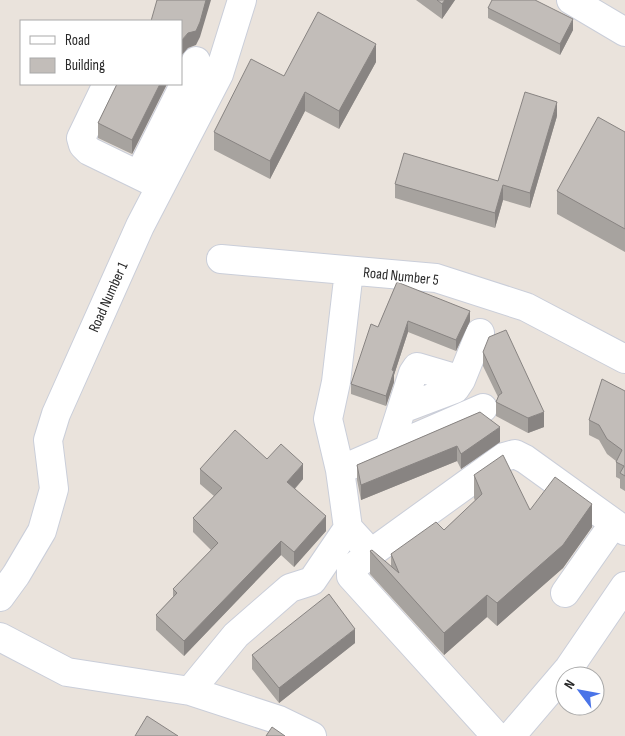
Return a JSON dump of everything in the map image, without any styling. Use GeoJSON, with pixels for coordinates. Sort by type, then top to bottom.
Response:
{"type":"FeatureCollection","features":[{"type":"Feature","properties":{"kind":"street","name":"Road Number 1"},"geometry":{"type":"LineString","coordinates":[[0,597],[16,575],[42,531],[54,489],[48,440],[56,414],[140,226],[150,180],[198,63],[241,10],[242,0]]}},
{"type":"Feature","properties":{"kind":"street"},"geometry":{"type":"LineString","coordinates":[[571,0],[625,32]]}},
{"type":"Feature","properties":{"kind":"street"},"geometry":{"type":"LineString","coordinates":[[107,85],[82,138],[82,142],[89,150],[150,180]]}},
{"type":"Feature","properties":{"kind":"street","name":"Road Number 5"},"geometry":{"type":"LineString","coordinates":[[222,259],[436,278],[526,307],[625,359]]}},
{"type":"Feature","properties":{"kind":"street"},"geometry":{"type":"LineString","coordinates":[[349,271],[336,382],[328,419],[340,470],[348,528],[371,553]]}},
{"type":"Feature","properties":{"kind":"street"},"geometry":{"type":"LineString","coordinates":[[389,448],[417,367],[461,380],[480,333]]}},
{"type":"Feature","properties":{"kind":"street"},"geometry":{"type":"LineString","coordinates":[[340,470],[483,408]]}},
{"type":"Feature","properties":{"kind":"street"},"geometry":{"type":"LineString","coordinates":[[496,736],[350,576],[351,569],[510,454],[525,458],[619,527],[565,593]]}},
{"type":"Feature","properties":{"kind":"street"},"geometry":{"type":"LineString","coordinates":[[190,691],[236,635],[290,588],[312,581],[348,528]]}},
{"type":"Feature","properties":{"kind":"street"},"geometry":{"type":"LineString","coordinates":[[511,736],[569,668],[625,586]]}},
{"type":"Feature","properties":{"kind":"street"},"geometry":{"type":"LineString","coordinates":[[0,637],[67,672],[190,691],[279,720],[312,736]]}},
{"type":"Feature","properties":{"kind":"building"},"geometry":{"type":"Polygon","coordinates":[[[157,0],[206,0],[196,31],[188,33],[182,40],[182,20],[151,20],[157,0]]]}},
{"type":"Feature","properties":{"kind":"building"},"geometry":{"type":"Polygon","coordinates":[[[437,0],[445,0],[442,4],[437,0]]]}},
{"type":"Feature","properties":{"kind":"building"},"geometry":{"type":"Polygon","coordinates":[[[492,0],[535,0],[573,19],[560,44],[488,8],[492,0]]]}},
{"type":"Feature","properties":{"kind":"building"},"geometry":{"type":"Polygon","coordinates":[[[318,12],[376,44],[339,111],[305,92],[270,161],[214,132],[251,59],[284,76],[318,12]]]}},
{"type":"Feature","properties":{"kind":"building"},"geometry":{"type":"Polygon","coordinates":[[[117,85],[160,85],[132,140],[98,123],[117,85]]]}},
{"type":"Feature","properties":{"kind":"building"},"geometry":{"type":"Polygon","coordinates":[[[525,92],[557,102],[530,193],[503,185],[495,213],[395,184],[404,153],[498,181],[525,92]]]}},
{"type":"Feature","properties":{"kind":"building"},"geometry":{"type":"Polygon","coordinates":[[[598,117],[625,132],[625,229],[557,191],[598,117]]]}},
{"type":"Feature","properties":{"kind":"building"},"geometry":{"type":"Polygon","coordinates":[[[397,282],[470,311],[456,340],[408,321],[392,370],[394,371],[386,396],[351,384],[371,324],[378,327],[397,282]]]}},
{"type":"Feature","properties":{"kind":"building"},"geometry":{"type":"Polygon","coordinates":[[[506,330],[544,412],[528,418],[496,402],[502,393],[483,352],[489,337],[506,330]]]}},
{"type":"Feature","properties":{"kind":"building"},"geometry":{"type":"Polygon","coordinates":[[[602,379],[625,391],[625,476],[620,473],[624,466],[616,462],[622,450],[607,439],[599,425],[589,420],[602,379]]]}},
{"type":"Feature","properties":{"kind":"building"},"geometry":{"type":"Polygon","coordinates":[[[480,412],[500,427],[461,454],[457,446],[361,485],[357,465],[480,412]]]}},
{"type":"Feature","properties":{"kind":"building"},"geometry":{"type":"Polygon","coordinates":[[[235,430],[267,459],[281,444],[303,464],[287,482],[326,516],[294,552],[281,541],[184,641],[156,615],[177,593],[173,589],[218,543],[193,518],[222,488],[200,469],[235,430]]]}},
{"type":"Feature","properties":{"kind":"building"},"geometry":{"type":"Polygon","coordinates":[[[503,455],[530,510],[555,477],[592,504],[563,545],[497,603],[487,595],[444,633],[370,551],[372,550],[399,573],[391,554],[436,522],[444,530],[482,494],[474,475],[503,455]]]}},
{"type":"Feature","properties":{"kind":"building"},"geometry":{"type":"Polygon","coordinates":[[[329,594],[355,629],[279,688],[252,655],[329,594]]]}},
{"type":"Feature","properties":{"kind":"building"},"geometry":{"type":"Polygon","coordinates":[[[147,716],[178,736],[135,736],[147,716]]]}},
{"type":"Feature","properties":{"kind":"building"},"geometry":{"type":"Polygon","coordinates":[[[272,727],[285,736],[266,736],[272,727]]]}}]}
